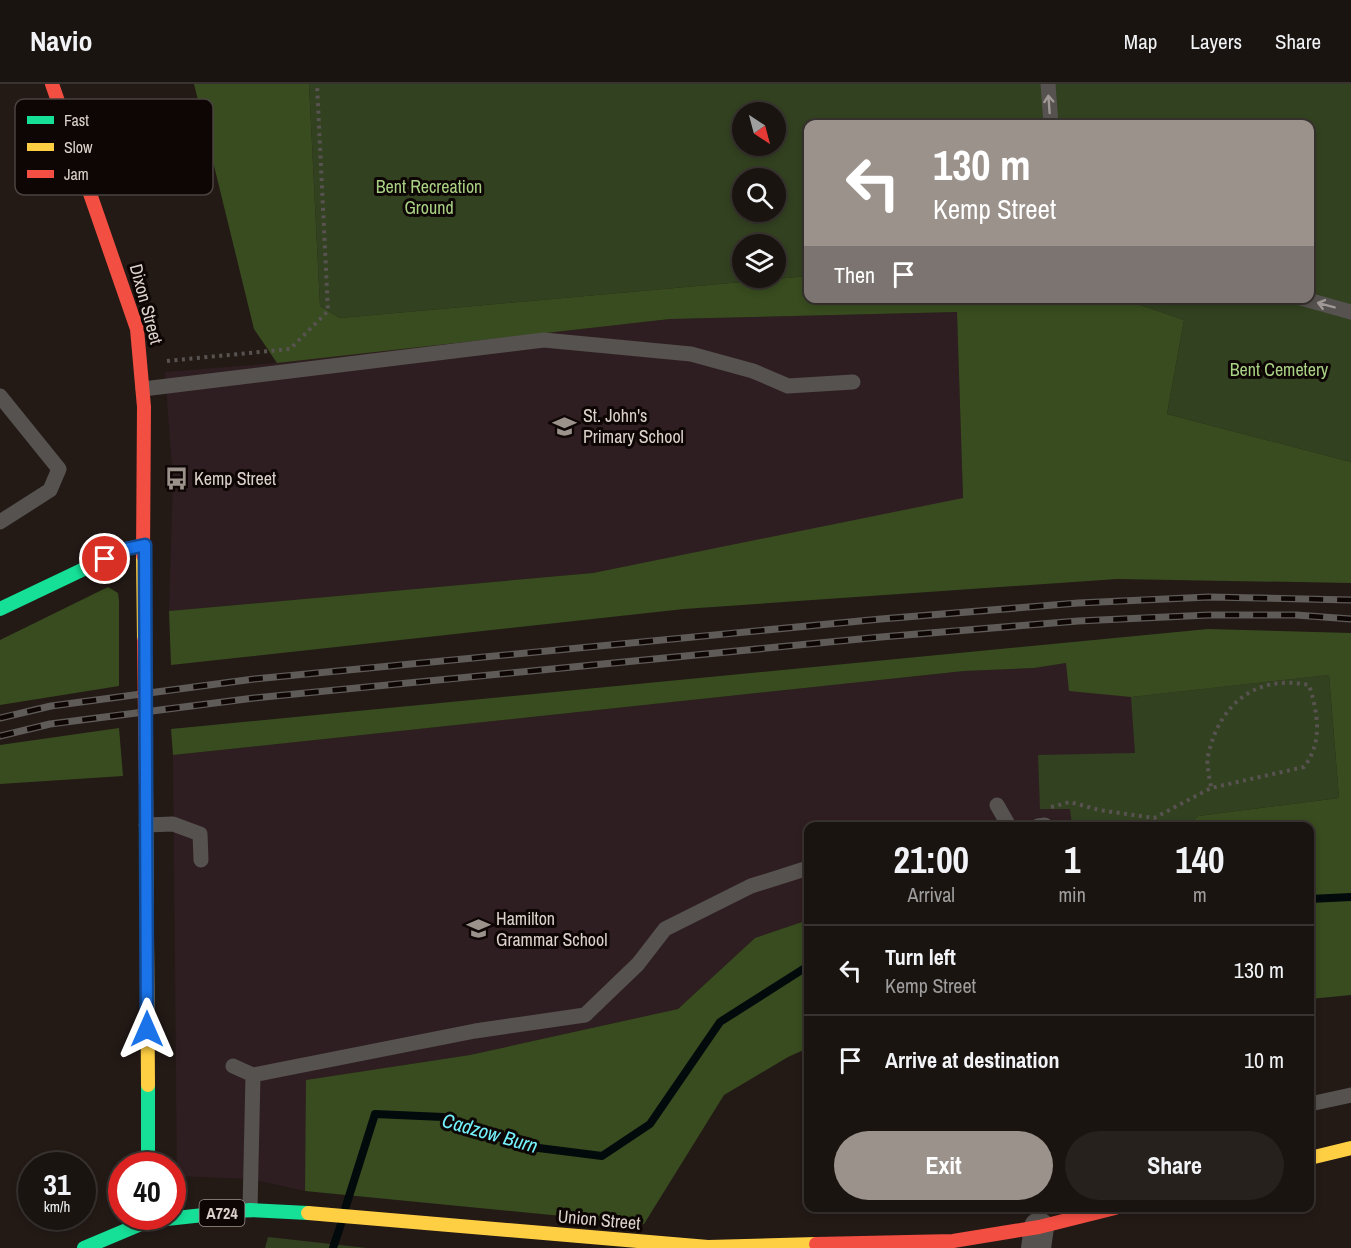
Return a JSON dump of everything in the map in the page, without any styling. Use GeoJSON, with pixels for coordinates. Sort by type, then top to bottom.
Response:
{"type":"FeatureCollection","features":[{"type":"Feature","properties":{"kind":"street","name":"Dixon Street"},"geometry":{"type":"LineString","coordinates":[[52,84],[57,99]]}},
{"type":"Feature","properties":{"kind":"street","name":"Dixon Street"},"geometry":{"type":"LineString","coordinates":[[91,195],[137,328],[142,363],[146,475],[144,641],[148,1152]]}},
{"type":"Feature","properties":{"kind":"street"},"geometry":{"type":"LineString","coordinates":[[0,609],[126,549],[145,545]]}},
{"type":"Feature","properties":{"kind":"street"},"geometry":{"type":"LineString","coordinates":[[1314,1157],[1351,1148]]}},
{"type":"Feature","properties":{"kind":"street","name":"Union Street"},"geometry":{"type":"LineString","coordinates":[[186,1216],[250,1210],[296,1212],[708,1247],[1038,1238],[1105,1212]]}},
{"type":"Feature","properties":{"kind":"street","name":"Union Street"},"geometry":{"type":"LineString","coordinates":[[84,1248],[124,1230]]}},
{"type":"Feature","properties":{"kind":"lane"},"geometry":{"type":"LineString","coordinates":[[1048,84],[1051,120]]}},
{"type":"Feature","properties":{"kind":"lane"},"geometry":{"type":"LineString","coordinates":[[1314,302],[1351,312]]}},
{"type":"Feature","properties":{"kind":"lane"},"geometry":{"type":"LineString","coordinates":[[143,389],[543,340],[691,354],[753,371],[788,386],[854,381]]}},
{"type":"Feature","properties":{"kind":"lane"},"geometry":{"type":"LineString","coordinates":[[0,396],[59,470],[50,490],[0,522]]}},
{"type":"Feature","properties":{"kind":"lane"},"geometry":{"type":"LineString","coordinates":[[997,805],[1006,822]]}},
{"type":"Feature","properties":{"kind":"lane"},"geometry":{"type":"LineString","coordinates":[[146,825],[173,824],[200,834],[201,860]]}},
{"type":"Feature","properties":{"kind":"lane"},"geometry":{"type":"LineString","coordinates":[[233,1066],[254,1075],[475,1031],[585,1015],[638,964],[665,929],[751,886],[804,869]]}},
{"type":"Feature","properties":{"kind":"lane"},"geometry":{"type":"LineString","coordinates":[[250,1210],[254,1075]]}},
{"type":"Feature","properties":{"kind":"lane"},"geometry":{"type":"LineString","coordinates":[[1314,1103],[1351,1095]]}},
{"type":"Feature","properties":{"kind":"lane"},"geometry":{"type":"LineString","coordinates":[[523,1248],[528,1232]]}},
{"type":"Feature","properties":{"kind":"path"},"geometry":{"type":"LineString","coordinates":[[142,363],[290,349],[328,311],[317,84]]}},
{"type":"Feature","properties":{"kind":"path"},"geometry":{"type":"LineString","coordinates":[[1041,822],[1040,809],[1070,802],[1099,810],[1154,818],[1190,802],[1211,788],[1304,767],[1312,756],[1317,741],[1316,705],[1309,685],[1294,682],[1266,684],[1244,694],[1219,728],[1208,757],[1211,788]]}},
{"type":"Feature","properties":{"kind":"shaded area","name":"St. John's Primary School"},"geometry":{"type":"Polygon","coordinates":[[[957,312],[963,499],[593,573],[169,611],[173,481],[165,372],[277,363],[670,319],[957,312]]]}},
{"type":"Feature","properties":{"kind":"shaded area","name":"Hamilton Grammar School"},"geometry":{"type":"Polygon","coordinates":[[[1067,663],[1329,675],[1193,822],[804,822],[804,921],[755,938],[678,1009],[470,1055],[307,1080],[305,1191],[251,1179],[186,1176],[186,1152],[177,1152],[173,755],[964,671],[1034,668],[1067,663]]]}},
{"type":"Feature","properties":{"kind":"green space"},"geometry":{"type":"Polygon","coordinates":[[[194,84],[309,84],[320,306],[340,318],[732,283],[732,288],[786,288],[786,278],[804,276],[804,303],[1135,303],[1184,320],[1167,414],[1351,462],[1351,583],[1117,579],[684,609],[171,665],[169,611],[593,573],[963,498],[957,312],[670,319],[277,363],[254,329],[213,162],[213,99],[198,99],[194,84]]]}},
{"type":"Feature","properties":{"kind":"green space","name":"Bent Recreation Ground"},"geometry":{"type":"Polygon","coordinates":[[[309,84],[1351,84],[1351,462],[1167,414],[1184,320],[1135,303],[1314,303],[1314,120],[804,120],[804,276],[786,278],[786,234],[732,234],[732,283],[340,318],[320,306],[309,84]]]}},
{"type":"Feature","properties":{"kind":"green space"},"geometry":{"type":"Polygon","coordinates":[[[108,587],[118,593],[119,601],[119,686],[0,705],[0,640],[108,587]]]}},
{"type":"Feature","properties":{"kind":"green space"},"geometry":{"type":"Polygon","coordinates":[[[1208,629],[1351,633],[1351,995],[1314,999],[1314,822],[1193,822],[1198,816],[1339,798],[1329,675],[1131,697],[1069,691],[1066,663],[1034,668],[964,671],[173,755],[171,729],[1208,629]]]}},
{"type":"Feature","properties":{"kind":"green space"},"geometry":{"type":"Polygon","coordinates":[[[1329,675],[1339,798],[1198,816],[1193,822],[1072,822],[1070,809],[1040,809],[1038,755],[1135,753],[1131,697],[1329,675]]]}},
{"type":"Feature","properties":{"kind":"green space"},"geometry":{"type":"Polygon","coordinates":[[[119,728],[123,776],[0,784],[0,745],[119,728]]]}},
{"type":"Feature","properties":{"kind":"green space"},"geometry":{"type":"Polygon","coordinates":[[[804,921],[804,1050],[724,1095],[644,1224],[305,1191],[306,1080],[470,1055],[678,1009],[755,938],[804,921]]]}},
{"type":"Feature","properties":{"kind":"green space"},"geometry":{"type":"Polygon","coordinates":[[[268,1237],[367,1248],[265,1248],[268,1237]]]}},
{"type":"Feature","properties":{"kind":"waterway","name":"Cadzow Burn"},"geometry":{"type":"LineString","coordinates":[[1314,899],[1351,897]]}},
{"type":"Feature","properties":{"kind":"waterway","name":"Cadzow Burn"},"geometry":{"type":"LineString","coordinates":[[345,1209],[375,1114],[443,1117],[523,1146],[602,1156],[650,1124],[720,1022],[804,969]]}},
{"type":"Feature","properties":{"kind":"waterway","name":"Cadzow Burn"},"geometry":{"type":"LineString","coordinates":[[333,1248],[341,1224]]}},
{"type":"Feature","properties":{"kind":"railway"},"geometry":{"type":"LineString","coordinates":[[0,718],[51,706],[254,679],[881,619],[1078,603],[1209,597],[1351,600]]}},
{"type":"Feature","properties":{"kind":"railway"},"geometry":{"type":"LineString","coordinates":[[0,736],[50,724],[254,698],[881,637],[1078,621],[1209,615],[1296,615],[1351,619]]}},
{"type":"Feature","properties":{"kind":"traffic: fast"},"geometry":{"type":"LineString","coordinates":[[0,609],[126,549],[145,545]]}},
{"type":"Feature","properties":{"kind":"traffic: fast"},"geometry":{"type":"LineString","coordinates":[[148,1085],[148,1152]]}},
{"type":"Feature","properties":{"kind":"traffic: fast"},"geometry":{"type":"LineString","coordinates":[[84,1248],[148,1221],[250,1210],[308,1213]]}},
{"type":"Feature","properties":{"kind":"traffic: slow"},"geometry":{"type":"LineString","coordinates":[[143,555],[144,641]]}},
{"type":"Feature","properties":{"kind":"traffic: slow"},"geometry":{"type":"LineString","coordinates":[[146,789],[148,1085]]}},
{"type":"Feature","properties":{"kind":"traffic: slow"},"geometry":{"type":"LineString","coordinates":[[1314,1157],[1351,1148]]}},
{"type":"Feature","properties":{"kind":"traffic: slow"},"geometry":{"type":"LineString","coordinates":[[308,1213],[708,1247],[816,1244]]}},
{"type":"Feature","properties":{"kind":"traffic: jam"},"geometry":{"type":"LineString","coordinates":[[52,84],[57,99]]}},
{"type":"Feature","properties":{"kind":"traffic: jam"},"geometry":{"type":"LineString","coordinates":[[91,195],[137,329],[144,407],[143,555]]}},
{"type":"Feature","properties":{"kind":"traffic: jam"},"geometry":{"type":"LineString","coordinates":[[144,641],[146,789]]}},
{"type":"Feature","properties":{"kind":"traffic: jam"},"geometry":{"type":"LineString","coordinates":[[816,1244],[953,1241],[1039,1227],[1099,1212]]}},
{"type":"Feature","properties":{"kind":"place","name":"St. John's Primary School"},"geometry":{"type":"Point","coordinates":[565,426]}},
{"type":"Feature","properties":{"kind":"place","name":"Kemp Street"},"geometry":{"type":"Point","coordinates":[176,479]}},
{"type":"Feature","properties":{"kind":"place","name":"Hamilton Grammar School"},"geometry":{"type":"Point","coordinates":[478,929]}},
{"type":"Feature","properties":{"kind":"route"},"geometry":{"type":"LineString","coordinates":[[105,559],[126,549],[145,545],[143,618],[147,1029]]}},
{"type":"Feature","properties":{"kind":"park label","name":"Bent Cemetery"},"geometry":{"type":"Point","coordinates":[1279,370]}}]}
